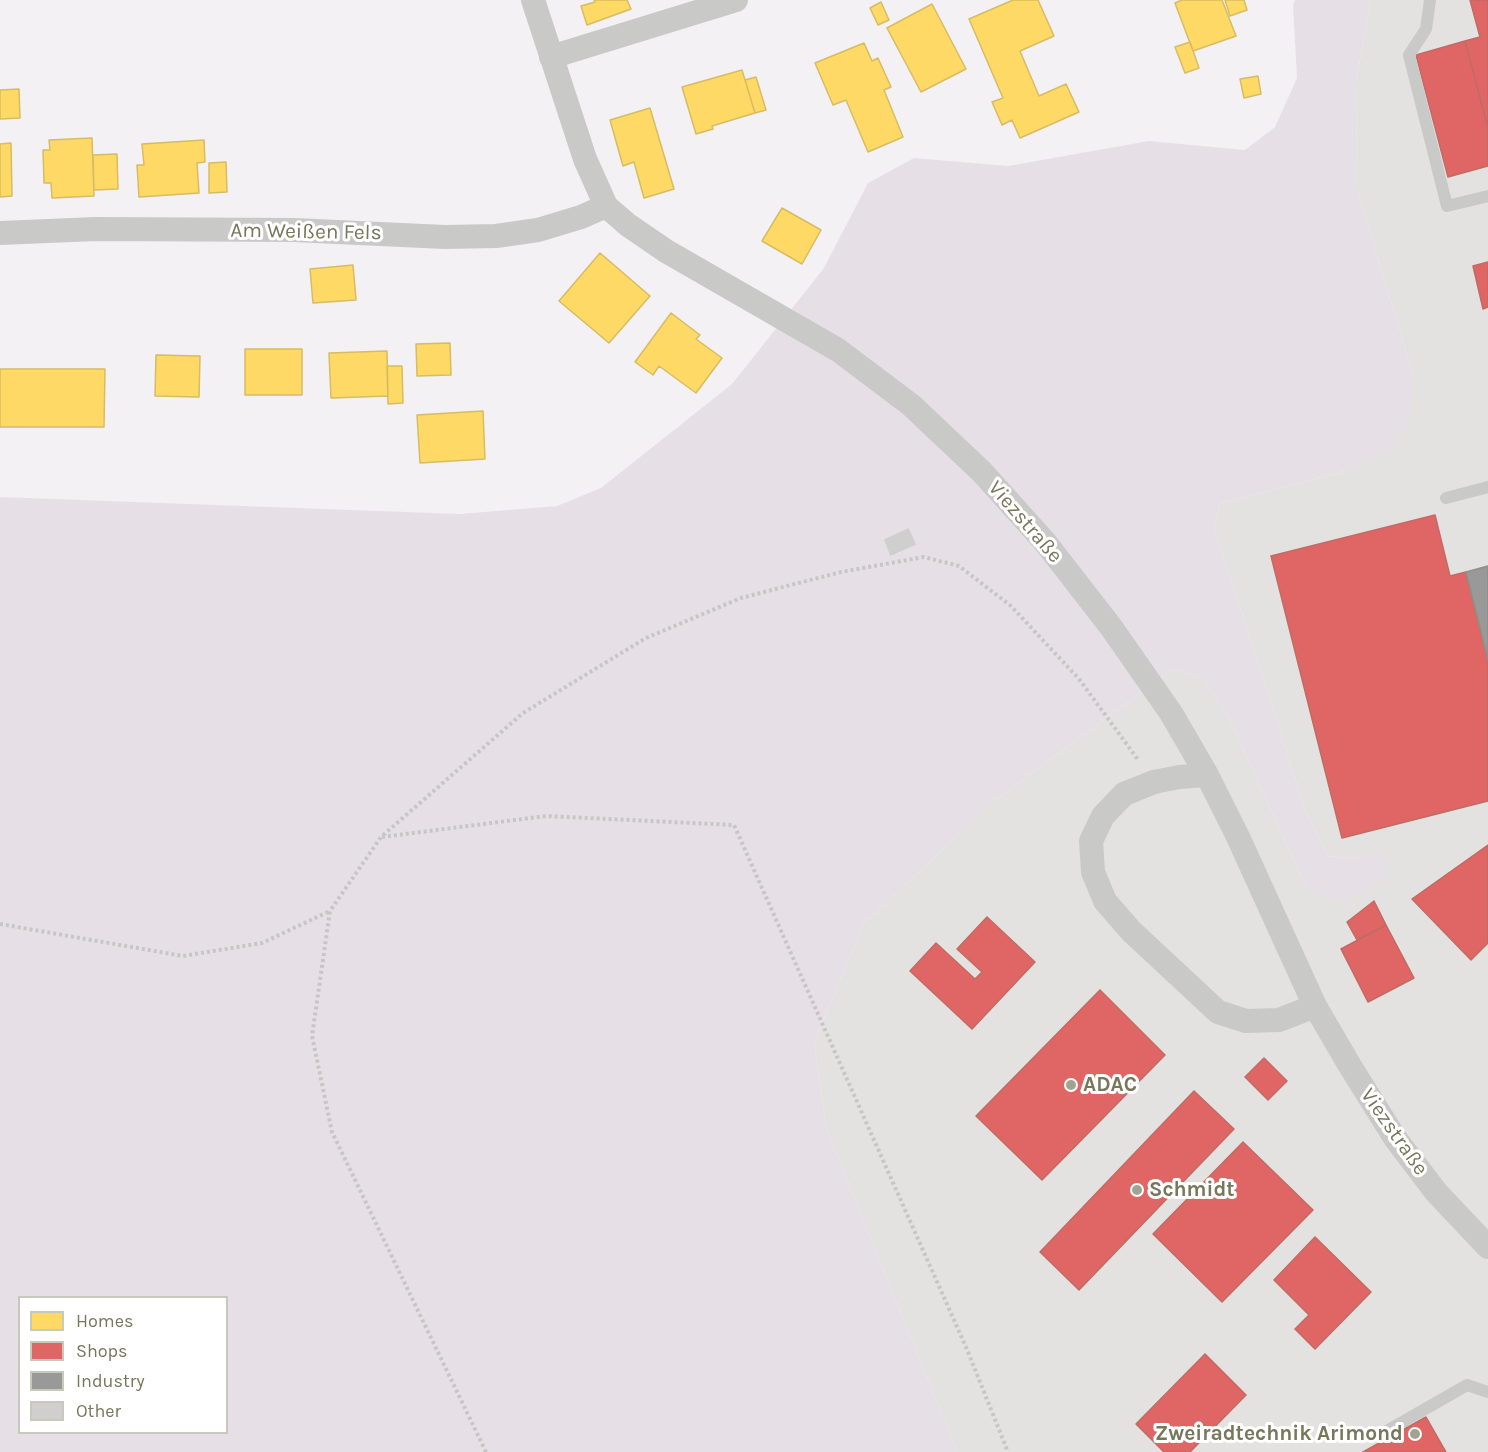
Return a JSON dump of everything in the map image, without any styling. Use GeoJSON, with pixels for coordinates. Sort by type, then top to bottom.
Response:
{"type":"FeatureCollection","features":[{"type":"Feature","properties":{"kind":"street"},"geometry":{"type":"LineString","coordinates":[[533,0],[585,159],[606,206]]}},
{"type":"Feature","properties":{"kind":"street"},"geometry":{"type":"LineString","coordinates":[[551,57],[736,0]]}},
{"type":"Feature","properties":{"kind":"street","name":"Am Weißen Fels"},"geometry":{"type":"LineString","coordinates":[[0,233],[96,229],[282,230],[496,237],[538,230],[581,217],[606,206]]}},
{"type":"Feature","properties":{"kind":"street","name":"Viezstraße"},"geometry":{"type":"LineString","coordinates":[[606,206],[628,225],[666,251],[838,350],[911,405],[982,472],[1045,542],[1111,627],[1171,713],[1207,775],[1238,837],[1316,1006],[1395,1138],[1436,1192],[1488,1247]]}},
{"type":"Feature","properties":{"kind":"street"},"geometry":{"type":"LineString","coordinates":[[1207,775],[1154,782],[1124,794],[1103,816],[1090,842],[1093,872],[1105,901],[1131,931],[1218,1012],[1246,1021],[1279,1020],[1316,1006]]}},
{"type":"Feature","properties":{"kind":"lane"},"geometry":{"type":"LineString","coordinates":[[1430,0],[1426,30],[1409,56],[1447,206],[1488,196]]}},
{"type":"Feature","properties":{"kind":"lane"},"geometry":{"type":"LineString","coordinates":[[1446,498],[1488,487]]}},
{"type":"Feature","properties":{"kind":"lane"},"geometry":{"type":"LineString","coordinates":[[1385,1432],[1467,1384],[1488,1392]]}},
{"type":"Feature","properties":{"kind":"path"},"geometry":{"type":"LineString","coordinates":[[486,1452],[332,1132],[312,1036],[330,911],[381,837],[523,713],[646,638],[741,598],[841,572],[924,557],[959,566],[1011,606],[1079,679],[1154,782]]}},
{"type":"Feature","properties":{"kind":"path"},"geometry":{"type":"LineString","coordinates":[[381,837],[546,816],[734,825],[966,1347],[1008,1452]]}},
{"type":"Feature","properties":{"kind":"path"},"geometry":{"type":"LineString","coordinates":[[0,924],[183,956],[262,943],[330,911]]}},
{"type":"Feature","properties":{"kind":"shaded area"},"geometry":{"type":"Polygon","coordinates":[[[1295,0],[1371,0],[1356,81],[1357,190],[1414,377],[1409,421],[1387,453],[1348,470],[1220,504],[1214,527],[1306,812],[1328,856],[1347,858],[1383,853],[1391,866],[1378,883],[1348,899],[1329,899],[1306,887],[1229,718],[1203,679],[1173,669],[997,799],[864,923],[814,1043],[826,1127],[957,1452],[0,1452],[0,497],[460,514],[557,506],[601,488],[732,384],[824,268],[868,183],[914,158],[1008,166],[1149,141],[1245,150],[1275,127],[1297,78],[1293,5],[1295,0]]]}},
{"type":"Feature","properties":{"kind":"shaded area"},"geometry":{"type":"Polygon","coordinates":[[[1371,0],[1488,0],[1488,1452],[957,1452],[826,1127],[814,1043],[864,923],[997,799],[1173,669],[1203,679],[1229,718],[1306,887],[1383,854],[1347,858],[1328,856],[1306,812],[1214,527],[1220,504],[1348,470],[1414,377],[1357,190],[1356,81],[1371,0]]]}},
{"type":"Feature","properties":{"kind":"building: Homes"},"geometry":{"type":"Polygon","coordinates":[[[594,0],[627,0],[631,9],[587,25],[581,6],[595,2],[594,0]]]}},
{"type":"Feature","properties":{"kind":"building: Homes"},"geometry":{"type":"Polygon","coordinates":[[[1013,0],[1038,0],[1054,36],[1020,51],[1039,96],[1066,84],[1079,112],[1020,138],[1012,120],[1002,125],[992,102],[1003,98],[969,19],[1013,0]]]}},
{"type":"Feature","properties":{"kind":"building: Homes"},"geometry":{"type":"Polygon","coordinates":[[[1182,0],[1222,0],[1236,36],[1193,51],[1175,3],[1182,0]]]}},
{"type":"Feature","properties":{"kind":"building: Homes"},"geometry":{"type":"Polygon","coordinates":[[[1225,0],[1244,0],[1247,10],[1230,16],[1225,0]]]}},
{"type":"Feature","properties":{"kind":"building: Homes"},"geometry":{"type":"Polygon","coordinates":[[[881,2],[889,20],[878,25],[870,8],[881,2]]]}},
{"type":"Feature","properties":{"kind":"building: Homes"},"geometry":{"type":"Polygon","coordinates":[[[932,4],[966,69],[921,92],[887,28],[932,4]]]}},
{"type":"Feature","properties":{"kind":"building: Homes"},"geometry":{"type":"Polygon","coordinates":[[[1190,42],[1199,68],[1185,73],[1175,47],[1190,42]]]}},
{"type":"Feature","properties":{"kind":"building: Homes"},"geometry":{"type":"Polygon","coordinates":[[[864,43],[872,61],[878,58],[891,87],[884,90],[903,137],[868,152],[846,100],[833,105],[815,63],[864,43]]]}},
{"type":"Feature","properties":{"kind":"building: Homes"},"geometry":{"type":"Polygon","coordinates":[[[742,70],[755,113],[712,126],[713,129],[696,134],[682,87],[742,70]]]}},
{"type":"Feature","properties":{"kind":"building: Homes"},"geometry":{"type":"Polygon","coordinates":[[[1258,76],[1261,94],[1244,98],[1240,79],[1258,76]]]}},
{"type":"Feature","properties":{"kind":"building: Homes"},"geometry":{"type":"Polygon","coordinates":[[[756,77],[766,110],[755,113],[745,80],[756,77]]]}},
{"type":"Feature","properties":{"kind":"building: Homes"},"geometry":{"type":"Polygon","coordinates":[[[19,89],[20,118],[0,119],[0,90],[19,89]]]}},
{"type":"Feature","properties":{"kind":"building: Homes"},"geometry":{"type":"Polygon","coordinates":[[[650,108],[674,189],[644,198],[634,162],[623,166],[610,120],[650,108]]]}},
{"type":"Feature","properties":{"kind":"building: Homes"},"geometry":{"type":"Polygon","coordinates":[[[92,138],[94,196],[52,198],[51,183],[44,183],[43,150],[50,150],[49,140],[92,138]]]}},
{"type":"Feature","properties":{"kind":"building: Homes"},"geometry":{"type":"Polygon","coordinates":[[[204,140],[205,162],[197,163],[199,193],[139,197],[137,165],[144,165],[142,144],[204,140]]]}},
{"type":"Feature","properties":{"kind":"building: Homes"},"geometry":{"type":"Polygon","coordinates":[[[11,143],[12,196],[0,197],[0,144],[11,143]]]}},
{"type":"Feature","properties":{"kind":"building: Homes"},"geometry":{"type":"Polygon","coordinates":[[[117,154],[118,189],[94,190],[93,155],[117,154]]]}},
{"type":"Feature","properties":{"kind":"building: Homes"},"geometry":{"type":"Polygon","coordinates":[[[226,162],[227,192],[209,193],[209,163],[226,162]]]}},
{"type":"Feature","properties":{"kind":"building: Homes"},"geometry":{"type":"Polygon","coordinates":[[[782,208],[821,230],[802,264],[762,241],[782,208]]]}},
{"type":"Feature","properties":{"kind":"building: Homes"},"geometry":{"type":"Polygon","coordinates":[[[600,253],[650,296],[609,343],[559,301],[600,253]]]}},
{"type":"Feature","properties":{"kind":"building: Homes"},"geometry":{"type":"Polygon","coordinates":[[[353,265],[356,300],[313,303],[310,269],[353,265]]]}},
{"type":"Feature","properties":{"kind":"building: Homes"},"geometry":{"type":"Polygon","coordinates":[[[671,313],[700,335],[696,339],[722,358],[696,393],[659,366],[653,375],[635,362],[671,313]]]}},
{"type":"Feature","properties":{"kind":"building: Homes"},"geometry":{"type":"Polygon","coordinates":[[[450,343],[451,375],[417,376],[416,344],[450,343]]]}},
{"type":"Feature","properties":{"kind":"building: Homes"},"geometry":{"type":"Polygon","coordinates":[[[245,349],[302,349],[302,395],[245,395],[245,349]]]}},
{"type":"Feature","properties":{"kind":"building: Homes"},"geometry":{"type":"Polygon","coordinates":[[[387,351],[388,396],[331,398],[329,353],[387,351]]]}},
{"type":"Feature","properties":{"kind":"building: Homes"},"geometry":{"type":"Polygon","coordinates":[[[156,355],[200,356],[199,397],[155,396],[156,355]]]}},
{"type":"Feature","properties":{"kind":"building: Homes"},"geometry":{"type":"Polygon","coordinates":[[[387,366],[402,366],[403,403],[388,404],[387,366]]]}},
{"type":"Feature","properties":{"kind":"building: Homes"},"geometry":{"type":"Polygon","coordinates":[[[0,369],[105,369],[104,427],[0,427],[0,369]]]}},
{"type":"Feature","properties":{"kind":"building: Homes"},"geometry":{"type":"Polygon","coordinates":[[[483,411],[485,459],[420,463],[417,415],[483,411]]]}},
{"type":"Feature","properties":{"kind":"building: Shops"},"geometry":{"type":"Polygon","coordinates":[[[1470,0],[1488,0],[1488,128],[1465,41],[1480,37],[1470,0]]]}},
{"type":"Feature","properties":{"kind":"building: Shops"},"geometry":{"type":"Polygon","coordinates":[[[1465,41],[1488,128],[1488,166],[1448,177],[1416,55],[1465,41]]]}},
{"type":"Feature","properties":{"kind":"building: Shops"},"geometry":{"type":"Polygon","coordinates":[[[1488,262],[1488,307],[1483,309],[1473,266],[1488,262]]]}},
{"type":"Feature","properties":{"kind":"building: Shops"},"geometry":{"type":"Polygon","coordinates":[[[1435,515],[1450,576],[1466,572],[1488,660],[1488,801],[1342,838],[1271,556],[1435,515]]]}},
{"type":"Feature","properties":{"kind":"building: Shops"},"geometry":{"type":"Polygon","coordinates":[[[1488,845],[1488,943],[1471,960],[1412,899],[1488,845]]]}},
{"type":"Feature","properties":{"kind":"building: Shops"},"geometry":{"type":"Polygon","coordinates":[[[1374,901],[1386,925],[1357,940],[1347,922],[1374,901]]]}},
{"type":"Feature","properties":{"kind":"building: Shops"},"geometry":{"type":"Polygon","coordinates":[[[987,917],[1035,962],[972,1029],[910,971],[936,943],[975,979],[982,972],[957,949],[987,917]]]}},
{"type":"Feature","properties":{"kind":"building: Shops"},"geometry":{"type":"Polygon","coordinates":[[[1386,925],[1414,978],[1368,1002],[1341,949],[1386,925]]]}},
{"type":"Feature","properties":{"kind":"building: Shops","name":"ADAC"},"geometry":{"type":"Polygon","coordinates":[[[1100,990],[1165,1055],[1042,1180],[976,1116],[1100,990]]]}},
{"type":"Feature","properties":{"kind":"building: Shops"},"geometry":{"type":"Polygon","coordinates":[[[1264,1058],[1287,1081],[1268,1100],[1245,1077],[1264,1058]]]}},
{"type":"Feature","properties":{"kind":"building: Shops","name":"Schmidt"},"geometry":{"type":"Polygon","coordinates":[[[1194,1091],[1234,1129],[1079,1290],[1040,1252],[1194,1091]]]}},
{"type":"Feature","properties":{"kind":"building: Shops"},"geometry":{"type":"Polygon","coordinates":[[[1243,1142],[1313,1210],[1222,1302],[1153,1234],[1243,1142]]]}},
{"type":"Feature","properties":{"kind":"building: Shops"},"geometry":{"type":"Polygon","coordinates":[[[1315,1237],[1371,1292],[1315,1349],[1295,1329],[1309,1315],[1274,1280],[1315,1237]]]}},
{"type":"Feature","properties":{"kind":"building: Shops"},"geometry":{"type":"Polygon","coordinates":[[[1205,1354],[1246,1395],[1190,1452],[1164,1452],[1136,1424],[1205,1354]]]}},
{"type":"Feature","properties":{"kind":"building: Shops","name":"Zweiradtechnik Arimond"},"geometry":{"type":"Polygon","coordinates":[[[1426,1417],[1446,1452],[1363,1452],[1426,1417]]]}},
{"type":"Feature","properties":{"kind":"building: Industry"},"geometry":{"type":"Polygon","coordinates":[[[1488,566],[1488,660],[1466,572],[1488,566]]]}},
{"type":"Feature","properties":{"kind":"building: Other"},"geometry":{"type":"Polygon","coordinates":[[[909,527],[917,545],[890,557],[883,539],[909,527]]]}},
{"type":"Feature","properties":{"kind":"place","name":"ADAC"},"geometry":{"type":"Point","coordinates":[1071,1085]}},
{"type":"Feature","properties":{"kind":"place","name":"Schmidt"},"geometry":{"type":"Point","coordinates":[1137,1190]}},
{"type":"Feature","properties":{"kind":"place","name":"Zweiradtechnik Arimond"},"geometry":{"type":"Point","coordinates":[1415,1434]}}]}
